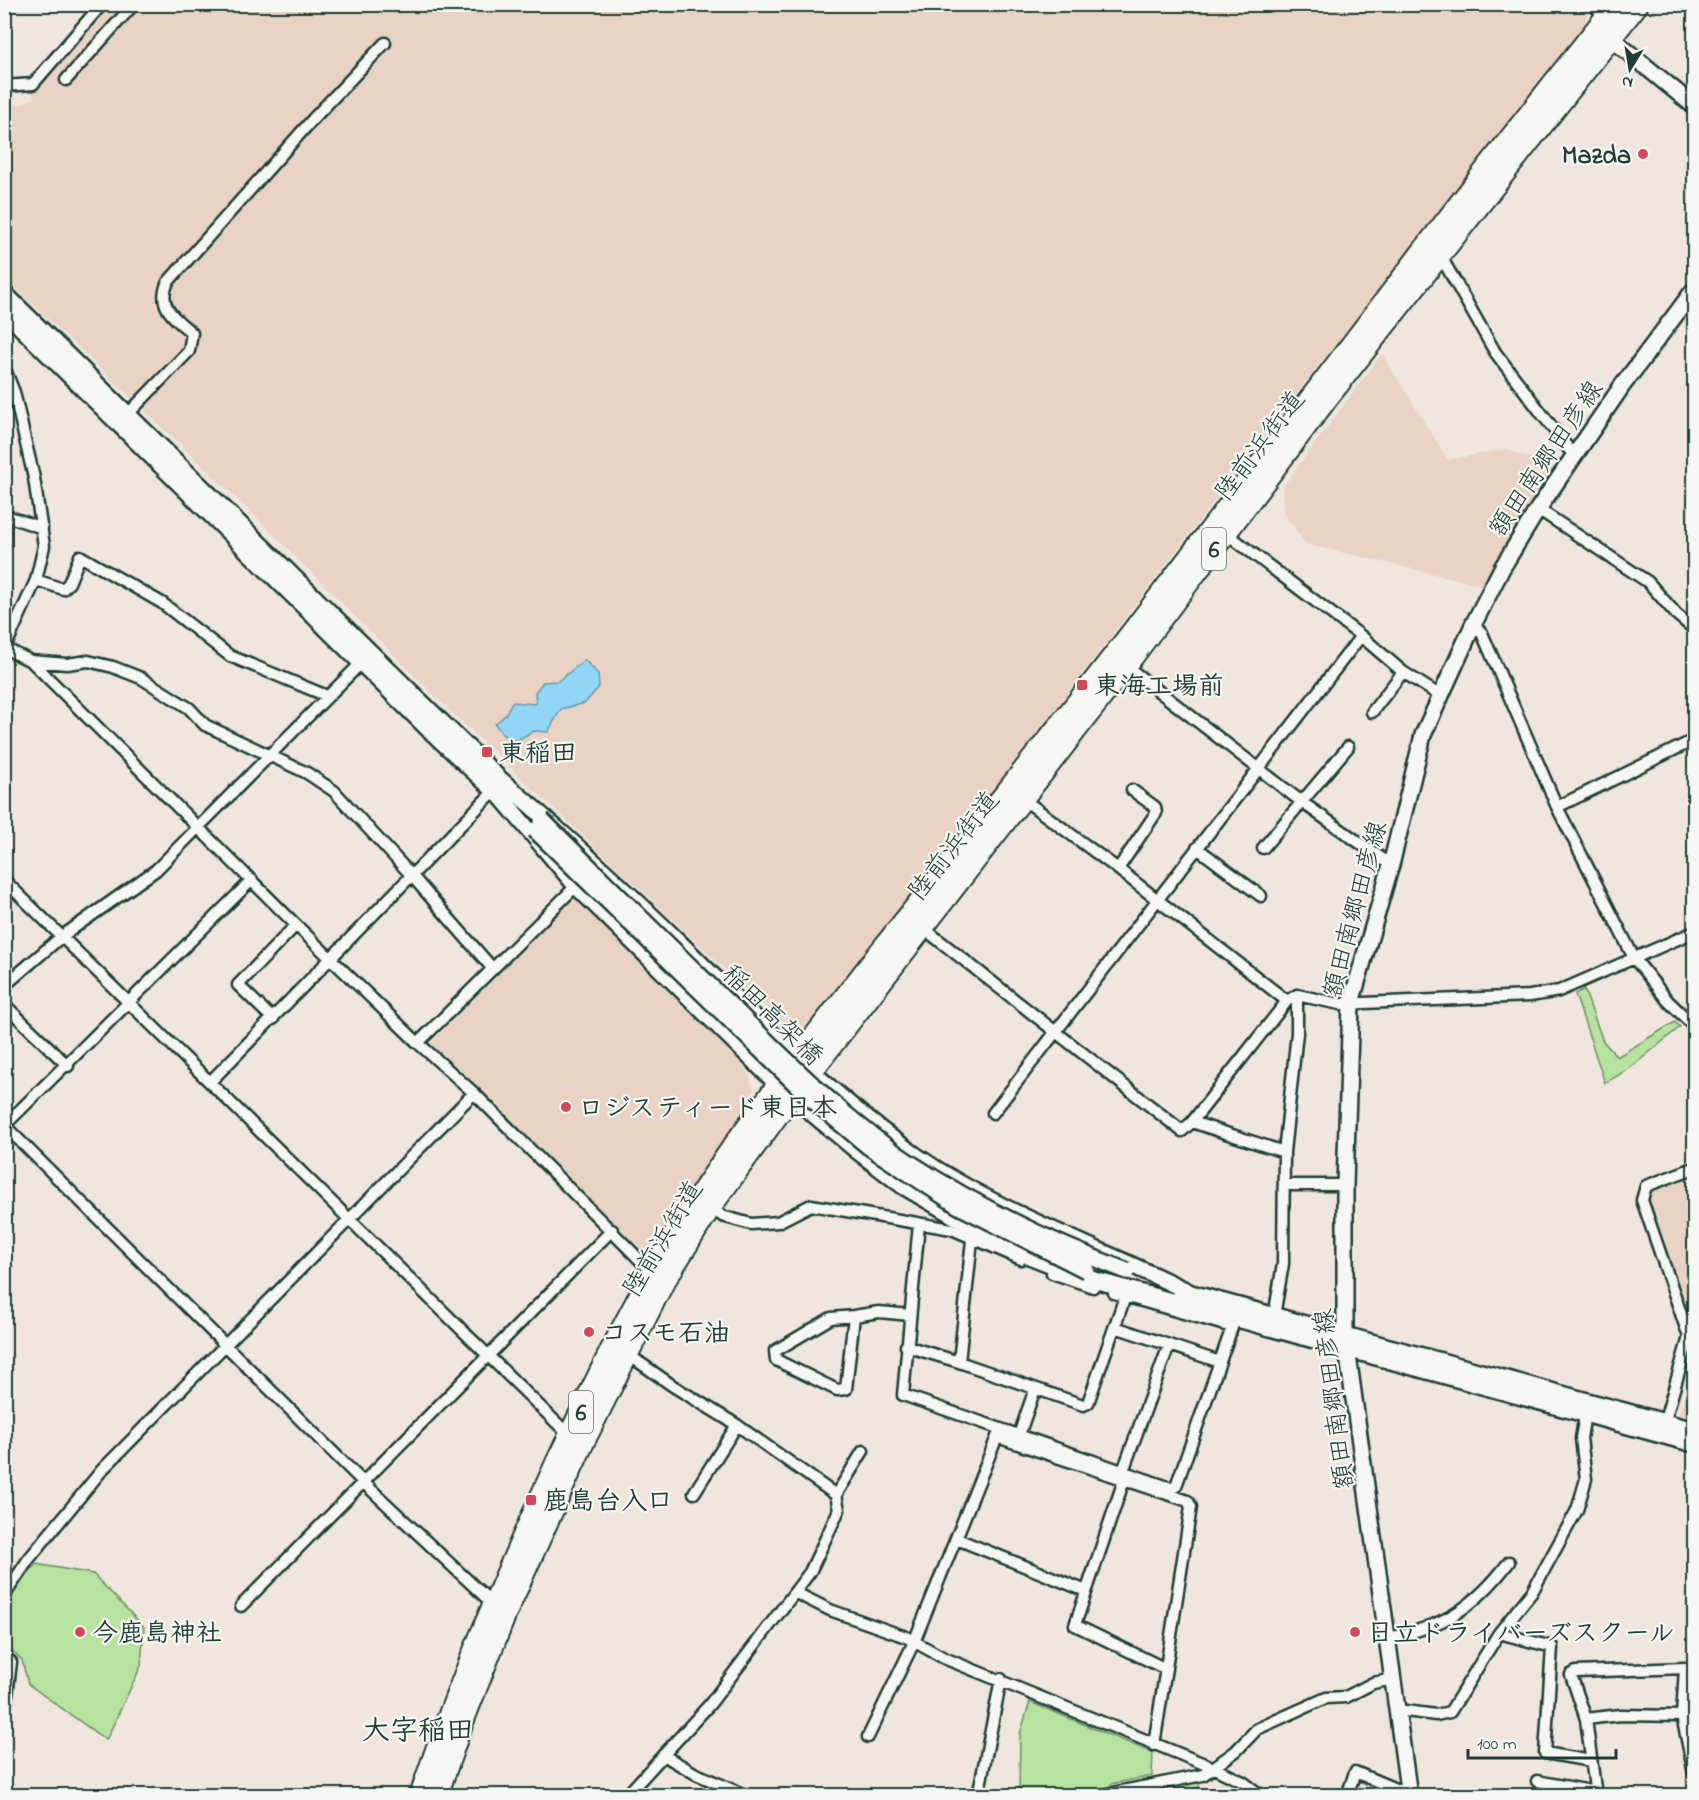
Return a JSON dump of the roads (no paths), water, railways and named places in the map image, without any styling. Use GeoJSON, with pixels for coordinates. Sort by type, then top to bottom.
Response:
{"type":"FeatureCollection","features":[{"type":"Feature","properties":{"kind":"highway","name":"陸前浜街道"},"geometry":{"type":"LineString","coordinates":[[804,1064],[922,927],[1023,799],[1440,255],[1638,4]]}},
{"type":"Feature","properties":{"kind":"highway","name":"陸前浜街道"},"geometry":{"type":"LineString","coordinates":[[576,1441],[626,1353],[684,1218],[804,1064],[1606,8]]}},
{"type":"Feature","properties":{"kind":"highway","name":"陸前浜街道"},"geometry":{"type":"LineString","coordinates":[[420,1796],[500,1608],[576,1441],[661,1274],[711,1207],[784,1090]]}},
{"type":"Feature","properties":{"kind":"highway","name":"陸前浜街道"},"geometry":{"type":"LineString","coordinates":[[437,1796],[500,1608]]}},
{"type":"Feature","properties":{"kind":"street"},"geometry":{"type":"LineString","coordinates":[[4,86],[33,84],[102,4]]}},
{"type":"Feature","properties":{"kind":"street"},"geometry":{"type":"LineString","coordinates":[[66,80],[135,4]]}},
{"type":"Feature","properties":{"kind":"street"},"geometry":{"type":"LineString","coordinates":[[1606,8],[1612,39],[1695,106]]}},
{"type":"Feature","properties":{"kind":"street"},"geometry":{"type":"LineString","coordinates":[[128,414],[189,351],[192,333],[173,318],[165,306],[163,291],[168,282],[313,119],[385,43]]}},
{"type":"Feature","properties":{"kind":"street"},"geometry":{"type":"LineString","coordinates":[[1440,255],[1495,352],[1574,456]]}},
{"type":"Feature","properties":{"kind":"street","name":"額田南郷田彦線"},"geometry":{"type":"LineString","coordinates":[[1409,1793],[1345,1334],[1345,1185],[1351,1003],[1391,866],[1423,735],[1439,695],[1502,568],[1538,509],[1622,386],[1695,290]]}},
{"type":"Feature","properties":{"kind":"street"},"geometry":{"type":"LineString","coordinates":[[4,293],[128,414],[367,657]]}},
{"type":"Feature","properties":{"kind":"street"},"geometry":{"type":"LineString","coordinates":[[4,311],[367,657],[539,825]]}},
{"type":"Feature","properties":{"kind":"street"},"geometry":{"type":"LineString","coordinates":[[4,367],[9,393],[34,478],[44,546],[36,580],[22,604],[5,649],[31,661],[418,1043],[474,1093],[612,1230],[661,1274]]}},
{"type":"Feature","properties":{"kind":"street"},"geometry":{"type":"LineString","coordinates":[[1538,509],[1648,582],[1676,614],[1695,629]]}},
{"type":"Feature","properties":{"kind":"street"},"geometry":{"type":"LineString","coordinates":[[4,515],[42,528]]}},
{"type":"Feature","properties":{"kind":"street"},"geometry":{"type":"LineString","coordinates":[[1226,533],[1361,636],[1403,672],[1439,695]]}},
{"type":"Feature","properties":{"kind":"street"},"geometry":{"type":"LineString","coordinates":[[36,580],[63,589],[69,583],[80,556],[162,603],[230,656],[327,696]]}},
{"type":"Feature","properties":{"kind":"street"},"geometry":{"type":"LineString","coordinates":[[1473,625],[1482,633],[1557,807],[1634,958],[1663,995],[1695,1026]]}},
{"type":"Feature","properties":{"kind":"street"},"geometry":{"type":"LineString","coordinates":[[993,1113],[1361,636]]}},
{"type":"Feature","properties":{"kind":"street"},"geometry":{"type":"LineString","coordinates":[[4,986],[62,938],[156,870],[198,825],[367,657]]}},
{"type":"Feature","properties":{"kind":"street"},"geometry":{"type":"LineString","coordinates":[[31,661],[67,664],[88,661],[122,670],[141,678],[189,708],[205,725],[307,773],[334,791],[493,969]]}},
{"type":"Feature","properties":{"kind":"street"},"geometry":{"type":"LineString","coordinates":[[1126,666],[1303,803],[1391,866]]}},
{"type":"Feature","properties":{"kind":"street"},"geometry":{"type":"LineString","coordinates":[[1372,712],[1403,672]]}},
{"type":"Feature","properties":{"kind":"street"},"geometry":{"type":"LineString","coordinates":[[1557,807],[1695,740]]}},
{"type":"Feature","properties":{"kind":"street"},"geometry":{"type":"LineString","coordinates":[[1263,848],[1348,747]]}},
{"type":"Feature","properties":{"kind":"street"},"geometry":{"type":"LineString","coordinates":[[498,785],[573,841],[804,1064],[918,1157],[964,1186],[1010,1211],[1190,1292],[1345,1334],[1662,1429],[1695,1444]]}},
{"type":"Feature","properties":{"kind":"street"},"geometry":{"type":"LineString","coordinates":[[210,1082],[333,959],[498,785]]}},
{"type":"Feature","properties":{"kind":"street"},"geometry":{"type":"LineString","coordinates":[[498,785],[576,886],[784,1090],[903,1186],[1024,1254],[1127,1292],[1234,1323],[1348,1350],[1585,1415],[1662,1429],[1695,1430]]}},
{"type":"Feature","properties":{"kind":"street"},"geometry":{"type":"LineString","coordinates":[[1118,868],[1156,813],[1155,807],[1132,790]]}},
{"type":"Feature","properties":{"kind":"street"},"geometry":{"type":"LineString","coordinates":[[1023,799],[1292,998],[1340,1004],[1530,996],[1558,991],[1695,932]]}},
{"type":"Feature","properties":{"kind":"street","name":"稲田高架橋"},"geometry":{"type":"LineString","coordinates":[[539,825],[809,1098],[869,1147],[957,1205],[1127,1292]]}},
{"type":"Feature","properties":{"kind":"street","name":"稲田高架橋"},"geometry":{"type":"LineString","coordinates":[[539,825],[816,1089],[906,1160],[980,1204],[1064,1247],[1190,1292]]}},
{"type":"Feature","properties":{"kind":"street"},"geometry":{"type":"LineString","coordinates":[[1197,848],[1261,896]]}},
{"type":"Feature","properties":{"kind":"street"},"geometry":{"type":"LineString","coordinates":[[4,880],[576,1441]]}},
{"type":"Feature","properties":{"kind":"street"},"geometry":{"type":"LineString","coordinates":[[252,880],[68,1066],[5,1126],[363,1482],[500,1608]]}},
{"type":"Feature","properties":{"kind":"street"},"geometry":{"type":"LineString","coordinates":[[418,1043],[576,886]]}},
{"type":"Feature","properties":{"kind":"street"},"geometry":{"type":"LineString","coordinates":[[273,1019],[238,985],[296,924]]}},
{"type":"Feature","properties":{"kind":"street"},"geometry":{"type":"LineString","coordinates":[[922,927],[1182,1131],[1192,1122],[1292,998]]}},
{"type":"Feature","properties":{"kind":"street"},"geometry":{"type":"LineString","coordinates":[[1274,1316],[1283,1264],[1284,1152],[1297,1033],[1292,998]]}},
{"type":"Feature","properties":{"kind":"street"},"geometry":{"type":"LineString","coordinates":[[4,1004],[68,1066]]}},
{"type":"Feature","properties":{"kind":"street"},"geometry":{"type":"LineString","coordinates":[[4,1596],[28,1560],[102,1470],[474,1093]]}},
{"type":"Feature","properties":{"kind":"street"},"geometry":{"type":"LineString","coordinates":[[1192,1122],[1284,1152]]}},
{"type":"Feature","properties":{"kind":"street"},"geometry":{"type":"LineString","coordinates":[[1662,1429],[1689,1337],[1642,1200],[1646,1186],[1695,1168]]}},
{"type":"Feature","properties":{"kind":"street"},"geometry":{"type":"LineString","coordinates":[[1284,1185],[1345,1185]]}},
{"type":"Feature","properties":{"kind":"street"},"geometry":{"type":"LineString","coordinates":[[711,1207],[722,1216],[751,1224],[778,1222],[811,1205],[951,1229],[972,1240],[1075,1282],[1127,1292]]}},
{"type":"Feature","properties":{"kind":"street"},"geometry":{"type":"LineString","coordinates":[[919,1224],[903,1395],[998,1433],[1123,1476],[1171,1488],[1176,1486],[1234,1323]]}},
{"type":"Feature","properties":{"kind":"street"},"geometry":{"type":"LineString","coordinates":[[241,1606],[612,1230]]}},
{"type":"Feature","properties":{"kind":"street"},"geometry":{"type":"LineString","coordinates":[[959,1362],[972,1240]]}},
{"type":"Feature","properties":{"kind":"street"},"geometry":{"type":"LineString","coordinates":[[906,1346],[1083,1405],[1088,1403],[1127,1292]]}},
{"type":"Feature","properties":{"kind":"street"},"geometry":{"type":"LineString","coordinates":[[854,1316],[846,1389],[837,1390],[776,1360],[775,1351],[831,1318],[879,1312],[910,1315]]}},
{"type":"Feature","properties":{"kind":"street"},"geometry":{"type":"LineString","coordinates":[[1115,1327],[1220,1362]]}},
{"type":"Feature","properties":{"kind":"street"},"geometry":{"type":"LineString","coordinates":[[1166,1669],[1075,1625],[1123,1476],[1169,1345]]}},
{"type":"Feature","properties":{"kind":"street"},"geometry":{"type":"LineString","coordinates":[[626,1353],[673,1386],[737,1425],[836,1495]]}},
{"type":"Feature","properties":{"kind":"street"},"geometry":{"type":"LineString","coordinates":[[1019,1435],[1035,1389]]}},
{"type":"Feature","properties":{"kind":"street"},"geometry":{"type":"LineString","coordinates":[[1398,1710],[1436,1715],[1450,1713],[1499,1633],[1533,1592],[1577,1510],[1586,1479],[1581,1438],[1585,1415]]}},
{"type":"Feature","properties":{"kind":"street"},"geometry":{"type":"LineString","coordinates":[[694,1493],[737,1425]]}},
{"type":"Feature","properties":{"kind":"street"},"geometry":{"type":"LineString","coordinates":[[998,1433],[1019,1435],[1188,1501],[1191,1507],[1154,1745]]}},
{"type":"Feature","properties":{"kind":"street"},"geometry":{"type":"LineString","coordinates":[[868,1737],[914,1642],[998,1433]]}},
{"type":"Feature","properties":{"kind":"street"},"geometry":{"type":"LineString","coordinates":[[626,1796],[710,1704],[796,1593],[810,1572],[839,1510],[836,1495],[863,1451]]}},
{"type":"Feature","properties":{"kind":"street"},"geometry":{"type":"LineString","coordinates":[[957,1539],[1086,1591]]}},
{"type":"Feature","properties":{"kind":"street"},"geometry":{"type":"LineString","coordinates":[[1388,1638],[1414,1633],[1456,1616],[1472,1605],[1509,1562]]}},
{"type":"Feature","properties":{"kind":"street"},"geometry":{"type":"LineString","coordinates":[[796,1593],[830,1610],[906,1637],[944,1658],[1001,1679],[1154,1745],[1214,1768],[1243,1782],[1262,1796]]}},
{"type":"Feature","properties":{"kind":"street"},"geometry":{"type":"LineString","coordinates":[[1499,1633],[1552,1647],[1545,1753],[1591,1761]]}},
{"type":"Feature","properties":{"kind":"street"},"geometry":{"type":"LineString","coordinates":[[4,1656],[11,1662],[4,1720]]}},
{"type":"Feature","properties":{"kind":"street"},"geometry":{"type":"LineString","coordinates":[[1537,1780],[1596,1794],[1586,1719],[1572,1675],[1576,1672],[1685,1668],[1682,1716],[1695,1773]]}},
{"type":"Feature","properties":{"kind":"street"},"geometry":{"type":"LineString","coordinates":[[978,1796],[1001,1679]]}},
{"type":"Feature","properties":{"kind":"street"},"geometry":{"type":"LineString","coordinates":[[1097,1796],[1130,1793],[1203,1775],[1236,1751],[1257,1729],[1326,1698],[1346,1697],[1373,1683],[1394,1679]]}},
{"type":"Feature","properties":{"kind":"street"},"geometry":{"type":"LineString","coordinates":[[1586,1719],[1620,1715],[1682,1716]]}},
{"type":"Feature","properties":{"kind":"street"},"geometry":{"type":"LineString","coordinates":[[663,1755],[696,1774],[747,1796]]}},
{"type":"Feature","properties":{"kind":"street"},"geometry":{"type":"LineString","coordinates":[[1347,1796],[1355,1772],[1409,1793]]}},
{"type":"Feature","properties":{"kind":"water"},"geometry":{"type":"Polygon","coordinates":[[[585,660],[598,674],[599,687],[585,703],[561,709],[548,732],[534,731],[515,741],[503,735],[495,724],[505,715],[512,702],[536,704],[535,692],[543,682],[558,681],[585,660]]]}},
{"type":"Feature","properties":{"kind":"place","name":"Mazda"},"geometry":{"type":"Point","coordinates":[1643,154]}},
{"type":"Feature","properties":{"kind":"place","name":"東海工場前"},"geometry":{"type":"Point","coordinates":[1082,685]}},
{"type":"Feature","properties":{"kind":"place","name":"東稲田"},"geometry":{"type":"Point","coordinates":[487,752]}},
{"type":"Feature","properties":{"kind":"place","name":"ロジスティード東日本"},"geometry":{"type":"Point","coordinates":[566,1107]}},
{"type":"Feature","properties":{"kind":"place","name":"コスモ石油"},"geometry":{"type":"Point","coordinates":[589,1332]}},
{"type":"Feature","properties":{"kind":"place","name":"鹿島台入口"},"geometry":{"type":"Point","coordinates":[531,1500]}},
{"type":"Feature","properties":{"kind":"place","name":"今鹿島神社"},"geometry":{"type":"Point","coordinates":[80,1632]}},
{"type":"Feature","properties":{"kind":"place","name":"日立ドライバーズスクール"},"geometry":{"type":"Point","coordinates":[1355,1632]}},
{"type":"Feature","properties":{"kind":"district","name":"大字稲田"},"geometry":{"type":"Point","coordinates":[418,1729]}}]}
